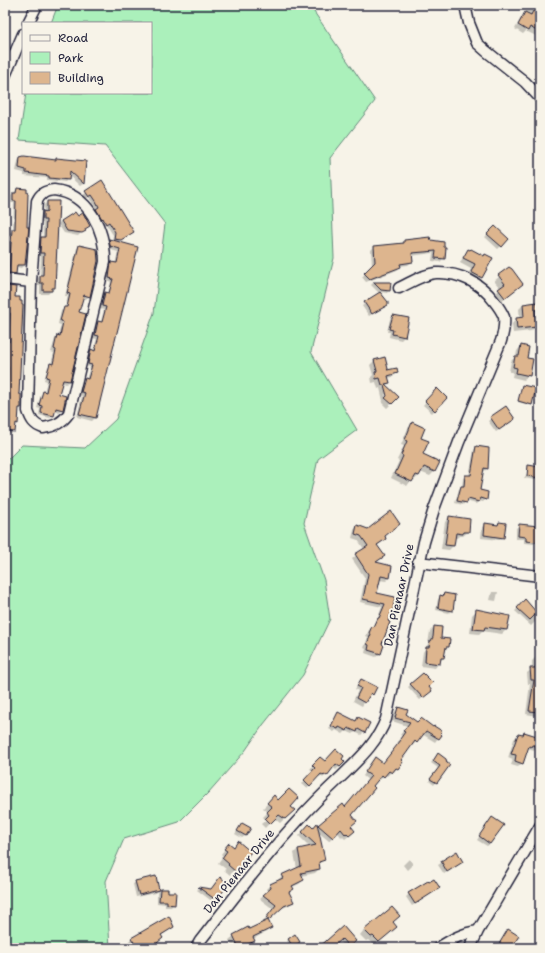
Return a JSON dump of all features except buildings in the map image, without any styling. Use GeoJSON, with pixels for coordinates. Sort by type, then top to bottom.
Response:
{"type":"FeatureCollection","features":[{"type":"Feature","properties":{"kind":"street"},"geometry":{"type":"LineString","coordinates":[[28,22],[36,5]]}},
{"type":"Feature","properties":{"kind":"street"},"geometry":{"type":"LineString","coordinates":[[465,5],[469,23],[477,43],[526,82],[540,97]]}},
{"type":"Feature","properties":{"kind":"street"},"geometry":{"type":"LineString","coordinates":[[5,76],[22,36]]}},
{"type":"Feature","properties":{"kind":"street"},"geometry":{"type":"LineString","coordinates":[[46,191],[62,191],[82,201],[90,211],[102,236],[105,249],[105,262],[69,413],[60,423],[43,428],[30,419],[28,411],[32,282],[37,201],[40,194],[46,191]]}},
{"type":"Feature","properties":{"kind":"street","name":"Dan Pienaar Drive"},"geometry":{"type":"LineString","coordinates":[[196,948],[283,837],[360,758],[381,731],[386,719],[418,562],[434,509],[459,442],[501,341],[504,327],[504,316],[489,294],[477,284],[465,278],[450,274],[434,273],[421,277],[399,288]]}},
{"type":"Feature","properties":{"kind":"street"},"geometry":{"type":"LineString","coordinates":[[5,279],[32,282]]}},
{"type":"Feature","properties":{"kind":"street"},"geometry":{"type":"LineString","coordinates":[[418,562],[540,576]]}},
{"type":"Feature","properties":{"kind":"street"},"geometry":{"type":"LineString","coordinates":[[470,948],[478,931],[540,826]]}},
{"type":"Feature","properties":{"kind":"street"},"geometry":{"type":"LineString","coordinates":[[438,948],[456,936],[467,932],[478,931]]}},
{"type":"Feature","properties":{"kind":"green space"},"geometry":{"type":"Polygon","coordinates":[[[58,5],[298,5],[312,9],[375,101],[330,158],[334,258],[311,352],[357,430],[318,459],[304,523],[324,580],[330,619],[303,675],[263,725],[245,751],[208,793],[179,822],[124,839],[106,881],[110,948],[5,948],[5,462],[22,445],[85,448],[116,419],[154,313],[165,224],[105,146],[19,140],[26,94],[152,94],[152,22],[51,22],[58,5]]]}}]}
